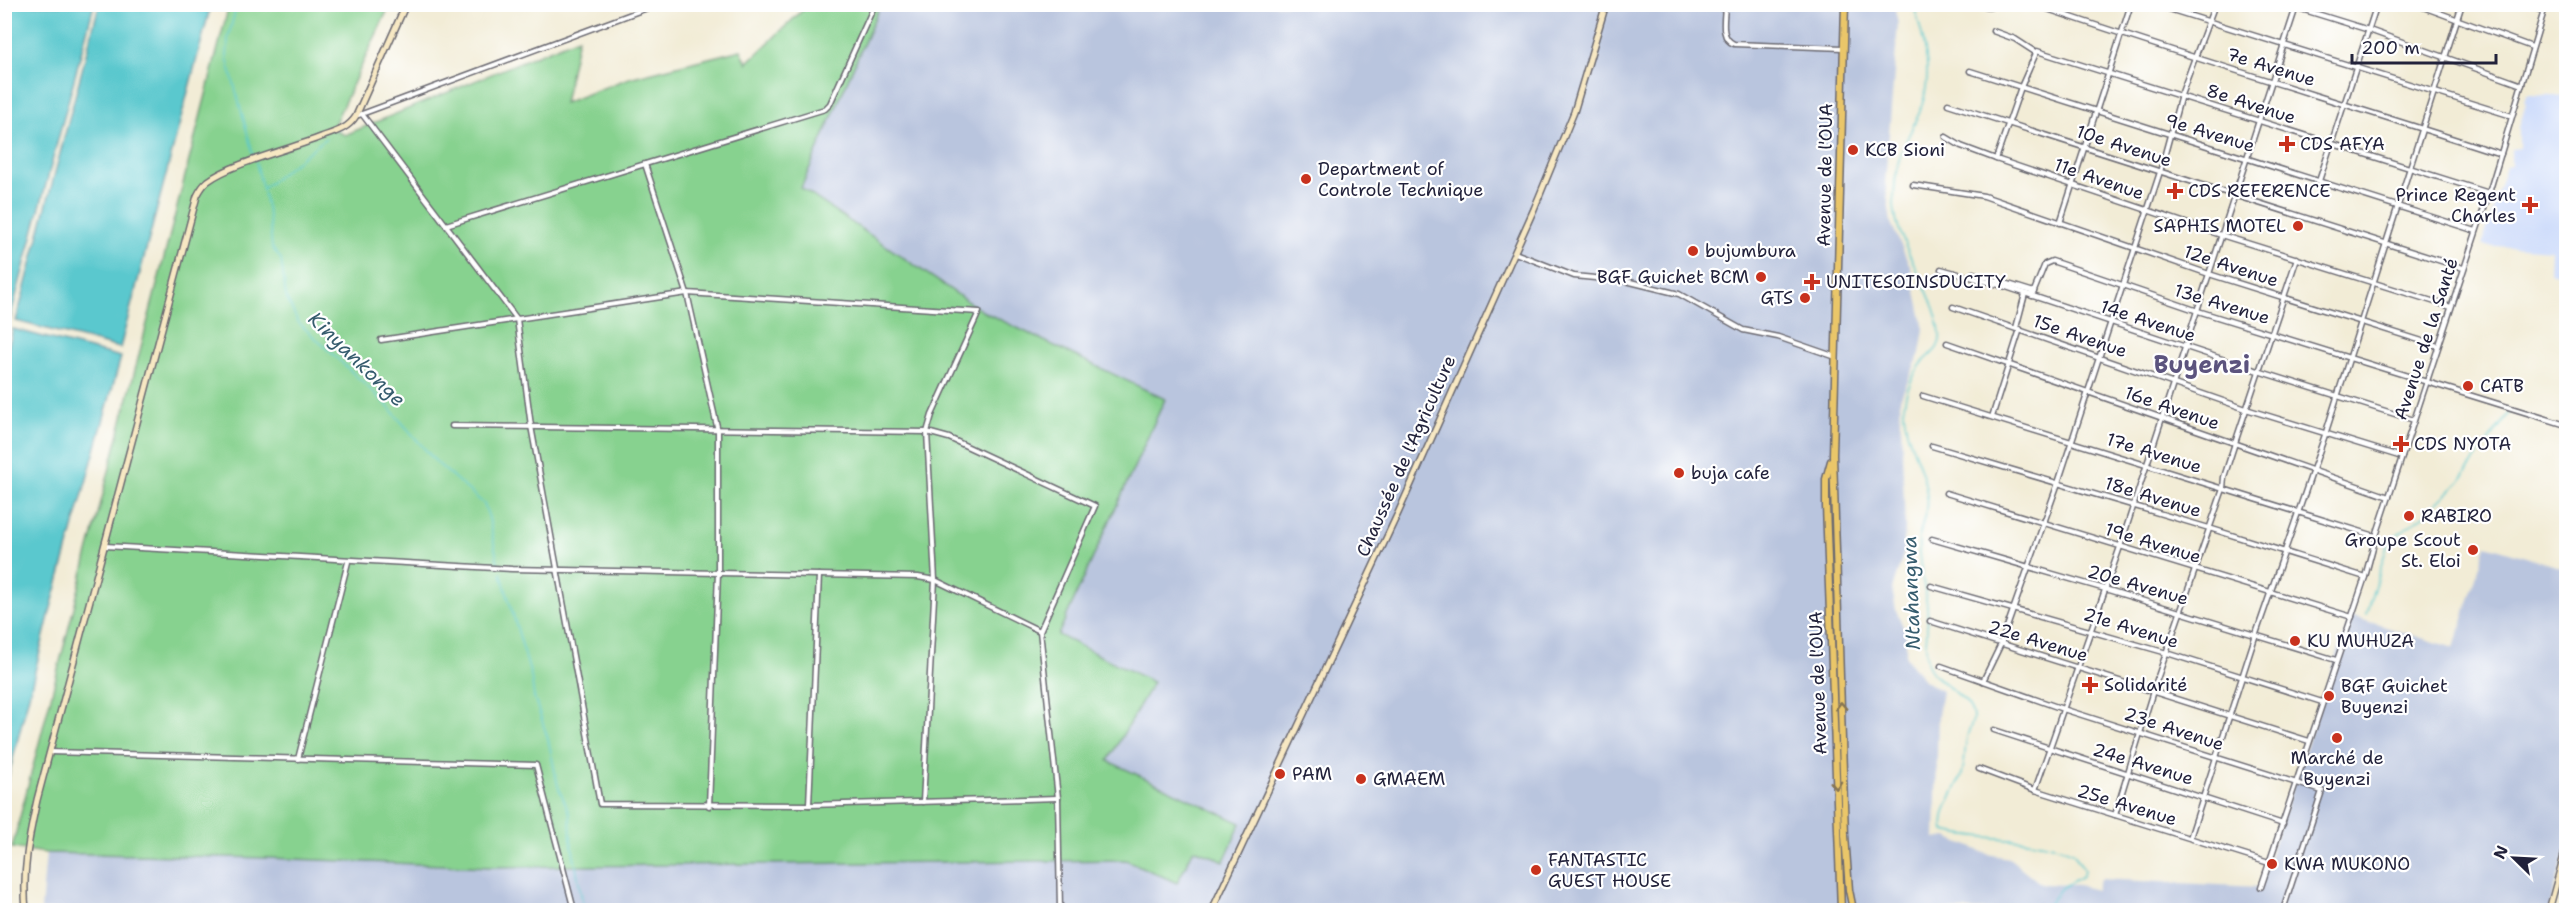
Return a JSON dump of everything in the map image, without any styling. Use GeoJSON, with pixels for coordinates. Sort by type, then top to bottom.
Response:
{"type":"FeatureCollection","features":[{"type":"Feature","properties":{"kind":"main road","name":"Avenue de l'OUA"},"geometry":{"type":"LineString","coordinates":[[1845,4],[1833,455],[1826,479],[1830,505],[1845,835],[1849,890],[1853,910]]}},
{"type":"Feature","properties":{"kind":"main road","name":"Avenue de l'OUA"},"geometry":{"type":"LineString","coordinates":[[1830,505],[1841,910]]}},
{"type":"Feature","properties":{"kind":"street"},"geometry":{"type":"LineString","coordinates":[[359,115],[406,4]]}},
{"type":"Feature","properties":{"kind":"street"},"geometry":{"type":"LineString","coordinates":[[26,910],[24,872],[28,842],[49,752],[197,195],[206,182],[255,160],[344,129],[359,115],[658,4]]}},
{"type":"Feature","properties":{"kind":"street"},"geometry":{"type":"LineString","coordinates":[[446,225],[828,107],[875,4]]}},
{"type":"Feature","properties":{"kind":"street","name":"Chaussée de l'Agriculture"},"geometry":{"type":"LineString","coordinates":[[1212,910],[1399,511],[1515,253],[1574,112],[1606,4]]}},
{"type":"Feature","properties":{"kind":"street"},"geometry":{"type":"LineString","coordinates":[[1725,4],[1725,36],[1727,41],[1734,44],[1843,48]]}},
{"type":"Feature","properties":{"kind":"street"},"geometry":{"type":"LineString","coordinates":[[1976,4],[1991,7],[2001,4]]}},
{"type":"Feature","properties":{"kind":"street","name":"7e Avenue"},"geometry":{"type":"LineString","coordinates":[[2033,4],[2121,35],[2345,103],[2501,154]]}},
{"type":"Feature","properties":{"kind":"street"},"geometry":{"type":"LineString","coordinates":[[2060,223],[2131,4]]}},
{"type":"Feature","properties":{"kind":"street"},"geometry":{"type":"LineString","coordinates":[[2153,4],[2512,116]]}},
{"type":"Feature","properties":{"kind":"street"},"geometry":{"type":"LineString","coordinates":[[1983,681],[2001,644],[2058,483],[2160,172],[2181,95],[2215,4]]}},
{"type":"Feature","properties":{"kind":"street"},"geometry":{"type":"LineString","coordinates":[[2285,4],[2369,30],[2522,84]]}},
{"type":"Feature","properties":{"kind":"street"},"geometry":{"type":"LineString","coordinates":[[2319,181],[2377,4]]}},
{"type":"Feature","properties":{"kind":"street"},"geometry":{"type":"LineString","coordinates":[[2415,4],[2532,47]]}},
{"type":"Feature","properties":{"kind":"street"},"geometry":{"type":"LineString","coordinates":[[2190,838],[2244,677],[2256,634],[2325,435],[2462,4]]}},
{"type":"Feature","properties":{"kind":"street"},"geometry":{"type":"LineString","coordinates":[[2524,4],[2543,11]]}},
{"type":"Feature","properties":{"kind":"street","name":"Avenue de la Santé"},"geometry":{"type":"LineString","coordinates":[[2261,887],[2352,617],[2426,381],[2489,193],[2546,4]]}},
{"type":"Feature","properties":{"kind":"street"},"geometry":{"type":"LineString","coordinates":[[2035,790],[2120,547],[2297,6]]}},
{"type":"Feature","properties":{"kind":"street","name":"8e Avenue"},"geometry":{"type":"LineString","coordinates":[[1993,31],[2015,39],[2038,52],[2489,193]]}},
{"type":"Feature","properties":{"kind":"street"},"geometry":{"type":"LineString","coordinates":[[1996,159],[2021,87],[2038,52]]}},
{"type":"Feature","properties":{"kind":"street","name":"9e Avenue"},"geometry":{"type":"LineString","coordinates":[[1970,71],[2476,231]]}},
{"type":"Feature","properties":{"kind":"street","name":"10e Avenue"},"geometry":{"type":"LineString","coordinates":[[1948,104],[2463,268]]}},
{"type":"Feature","properties":{"kind":"street"},"geometry":{"type":"LineString","coordinates":[[359,115],[517,319],[531,426],[600,804],[809,806],[1058,798]]}},
{"type":"Feature","properties":{"kind":"street","name":"11e Avenue"},"geometry":{"type":"LineString","coordinates":[[1946,137],[1961,146],[1996,159],[2221,235],[2451,307]]}},
{"type":"Feature","properties":{"kind":"street"},"geometry":{"type":"LineString","coordinates":[[645,164],[687,293],[718,431],[718,573],[709,806]]}},
{"type":"Feature","properties":{"kind":"street","name":"12e Avenue"},"geometry":{"type":"LineString","coordinates":[[1913,185],[1984,196],[2209,274],[2438,346]]}},
{"type":"Feature","properties":{"kind":"street"},"geometry":{"type":"LineString","coordinates":[[1515,253],[1574,276],[1626,281],[1679,294],[1743,330],[1784,339],[1836,357]]}},
{"type":"Feature","properties":{"kind":"street"},"geometry":{"type":"LineString","coordinates":[[2115,815],[2153,691],[2223,489],[2224,477],[2297,258]]}},
{"type":"Feature","properties":{"kind":"street","name":"13e Avenue"},"geometry":{"type":"LineString","coordinates":[[2033,294],[2045,264],[2052,261],[2198,311],[2566,425]]}},
{"type":"Feature","properties":{"kind":"street","name":"14e Avenue"},"geometry":{"type":"LineString","coordinates":[[1941,269],[2025,294],[2033,294],[2110,323],[2414,420]]}},
{"type":"Feature","properties":{"kind":"street"},"geometry":{"type":"LineString","coordinates":[[1973,273],[2033,294]]}},
{"type":"Feature","properties":{"kind":"street"},"geometry":{"type":"LineString","coordinates":[[381,340],[687,293],[979,312],[932,415],[927,432],[935,580],[922,802]]}},
{"type":"Feature","properties":{"kind":"street"},"geometry":{"type":"LineString","coordinates":[[1992,417],[2018,329],[2025,294]]}},
{"type":"Feature","properties":{"kind":"street","name":"15e Avenue"},"geometry":{"type":"LineString","coordinates":[[1953,307],[2246,409],[2402,458]]}},
{"type":"Feature","properties":{"kind":"street","name":"16e Avenue"},"geometry":{"type":"LineString","coordinates":[[1947,343],[2389,497]]}},
{"type":"Feature","properties":{"kind":"street","name":"17e Avenue"},"geometry":{"type":"LineString","coordinates":[[1923,396],[2376,536]]}},
{"type":"Feature","properties":{"kind":"street"},"geometry":{"type":"LineString","coordinates":[[452,426],[927,432],[949,438],[1095,506],[1040,631],[1058,798],[1060,910]]}},
{"type":"Feature","properties":{"kind":"street","name":"18e Avenue"},"geometry":{"type":"LineString","coordinates":[[1932,446],[2365,577]]}},
{"type":"Feature","properties":{"kind":"street","name":"19e Avenue"},"geometry":{"type":"LineString","coordinates":[[1946,493],[2352,617]]}},
{"type":"Feature","properties":{"kind":"street","name":"20e Avenue"},"geometry":{"type":"LineString","coordinates":[[1932,540],[2105,589],[2336,660]]}},
{"type":"Feature","properties":{"kind":"street"},"geometry":{"type":"LineString","coordinates":[[104,546],[348,561],[558,570],[918,577],[935,580],[1040,631]]}},
{"type":"Feature","properties":{"kind":"street"},"geometry":{"type":"LineString","coordinates":[[298,759],[348,561]]}},
{"type":"Feature","properties":{"kind":"street"},"geometry":{"type":"LineString","coordinates":[[809,806],[819,575]]}},
{"type":"Feature","properties":{"kind":"street","name":"21e Avenue"},"geometry":{"type":"LineString","coordinates":[[1931,586],[2090,630],[2322,702]]}},
{"type":"Feature","properties":{"kind":"street","name":"22e Avenue"},"geometry":{"type":"LineString","coordinates":[[1930,621],[2309,741]]}},
{"type":"Feature","properties":{"kind":"street","name":"23e Avenue"},"geometry":{"type":"LineString","coordinates":[[1941,666],[2063,709],[2322,791],[2283,910]]}},
{"type":"Feature","properties":{"kind":"street","name":"24e Avenue"},"geometry":{"type":"LineString","coordinates":[[1995,730],[2050,750],[2205,797],[2283,824]]}},
{"type":"Feature","properties":{"kind":"street"},"geometry":{"type":"LineString","coordinates":[[49,752],[536,765],[574,910]]}},
{"type":"Feature","properties":{"kind":"street","name":"25e Avenue"},"geometry":{"type":"LineString","coordinates":[[1979,769],[2035,790],[2269,863]]}},
{"type":"Feature","properties":{"kind":"street"},"geometry":{"type":"LineString","coordinates":[[2549,910],[2566,848]]}},
{"type":"Feature","properties":{"kind":"shaded area"},"geometry":{"type":"Polygon","coordinates":[[[871,5],[1894,5],[1898,24],[1885,182],[1891,223],[1911,268],[1924,329],[1920,353],[1900,399],[1905,528],[1903,555],[1892,589],[1896,610],[1906,634],[1906,658],[1925,681],[1942,691],[1938,715],[1935,839],[1947,837],[1987,854],[2009,858],[2041,884],[2078,885],[2096,890],[2100,879],[2259,887],[2350,616],[2454,648],[2486,545],[2566,569],[2566,848],[2549,910],[41,910],[46,853],[269,858],[491,867],[1126,860],[1177,883],[1194,848],[1220,860],[1240,823],[1108,761],[1152,682],[1058,636],[1165,399],[982,311],[801,188],[878,8],[871,5]]]}},
{"type":"Feature","properties":{"kind":"shaded area","name":"Prince Regent Charles"},"geometry":{"type":"Polygon","coordinates":[[[2526,95],[2566,96],[2566,274],[2550,273],[2551,250],[2482,245],[2506,166],[2511,165],[2511,149],[2519,148],[2519,128],[2526,103],[2524,102],[2526,95]]]}},
{"type":"Feature","properties":{"kind":"green space"},"geometry":{"type":"Polygon","coordinates":[[[871,4],[879,8],[801,188],[982,311],[1165,399],[1058,635],[1153,682],[1108,761],[1241,823],[1224,861],[1194,849],[1177,883],[1126,860],[491,867],[269,858],[46,853],[12,848],[229,5],[390,5],[332,129],[345,135],[578,38],[564,103],[629,78],[741,50],[747,63],[808,5],[871,4]]]}},
{"type":"Feature","properties":{"kind":"water"},"geometry":{"type":"Polygon","coordinates":[[[4,5],[94,5],[10,319],[4,318],[4,5]]]}},
{"type":"Feature","properties":{"kind":"water"},"geometry":{"type":"Polygon","coordinates":[[[99,5],[211,5],[120,348],[16,321],[99,5]]]}},
{"type":"Feature","properties":{"kind":"water"},"geometry":{"type":"Polygon","coordinates":[[[13,329],[121,357],[52,604],[5,790],[4,363],[13,329]]]}},
{"type":"Feature","properties":{"kind":"waterway","name":"Kinyankonge"},"geometry":{"type":"LineString","coordinates":[[237,4],[228,38],[227,58],[254,158]]}},
{"type":"Feature","properties":{"kind":"waterway","name":"Ntahangwa"},"geometry":{"type":"LineString","coordinates":[[1913,4],[1927,63],[1926,86],[1920,111],[1899,162],[1894,205],[1901,236],[1937,317],[1940,338],[1938,346],[1919,367],[1910,383],[1904,407],[1905,419],[1926,487],[1926,509],[1919,547],[1927,606],[1927,661],[1936,676],[1967,703],[1973,719],[1967,737],[1963,772],[1948,803],[1944,817],[1944,831],[2041,843],[2073,852],[2084,870],[2082,876],[2061,888],[2044,910]]}},
{"type":"Feature","properties":{"kind":"waterway"},"geometry":{"type":"LineString","coordinates":[[337,129],[345,121]]}},
{"type":"Feature","properties":{"kind":"waterway"},"geometry":{"type":"LineString","coordinates":[[262,189],[326,138]]}},
{"type":"Feature","properties":{"kind":"waterway","name":"Kinyankonge"},"geometry":{"type":"LineString","coordinates":[[256,162],[269,216],[272,248],[281,259],[286,297],[298,322],[385,403],[436,462],[484,504],[498,564]]}},
{"type":"Feature","properties":{"kind":"waterway"},"geometry":{"type":"LineString","coordinates":[[2366,614],[2389,540],[2422,517],[2459,482],[2509,413]]}},
{"type":"Feature","properties":{"kind":"waterway","name":"Kinyankonge"},"geometry":{"type":"LineString","coordinates":[[501,573],[531,676],[534,697],[548,739],[558,786],[570,814],[571,840],[584,910]]}},
{"type":"Feature","properties":{"kind":"place","name":"CDS AFYA"},"geometry":{"type":"Point","coordinates":[2287,144]}},
{"type":"Feature","properties":{"kind":"place","name":"KCB Sioni"},"geometry":{"type":"Point","coordinates":[1853,150]}},
{"type":"Feature","properties":{"kind":"place","name":"Department of Controle Technique"},"geometry":{"type":"Point","coordinates":[1306,179]}},
{"type":"Feature","properties":{"kind":"place","name":"CDS REFERENCE"},"geometry":{"type":"Point","coordinates":[2175,191]}},
{"type":"Feature","properties":{"kind":"place","name":"Prince Regent Charles"},"geometry":{"type":"Point","coordinates":[2530,205]}},
{"type":"Feature","properties":{"kind":"place","name":"SAPHIS MOTEL"},"geometry":{"type":"Point","coordinates":[2298,226]}},
{"type":"Feature","properties":{"kind":"place","name":"bujumbura"},"geometry":{"type":"Point","coordinates":[1693,251]}},
{"type":"Feature","properties":{"kind":"place","name":"BGF Guichet BCM"},"geometry":{"type":"Point","coordinates":[1761,277]}},
{"type":"Feature","properties":{"kind":"place","name":"UNITESOINSDUCITY"},"geometry":{"type":"Point","coordinates":[1812,282]}},
{"type":"Feature","properties":{"kind":"place","name":"GTS"},"geometry":{"type":"Point","coordinates":[1805,298]}},
{"type":"Feature","properties":{"kind":"place","name":"CATB"},"geometry":{"type":"Point","coordinates":[2468,386]}},
{"type":"Feature","properties":{"kind":"place","name":"CDS NYOTA"},"geometry":{"type":"Point","coordinates":[2401,444]}},
{"type":"Feature","properties":{"kind":"place","name":"buja cafe"},"geometry":{"type":"Point","coordinates":[1679,473]}},
{"type":"Feature","properties":{"kind":"place","name":"RABIRO"},"geometry":{"type":"Point","coordinates":[2409,516]}},
{"type":"Feature","properties":{"kind":"place","name":"Groupe Scout St. Eloi"},"geometry":{"type":"Point","coordinates":[2473,550]}},
{"type":"Feature","properties":{"kind":"place","name":"KU MUHUZA"},"geometry":{"type":"Point","coordinates":[2295,641]}},
{"type":"Feature","properties":{"kind":"place","name":"Solidarité"},"geometry":{"type":"Point","coordinates":[2090,685]}},
{"type":"Feature","properties":{"kind":"place","name":"BGF Guichet Buyenzi"},"geometry":{"type":"Point","coordinates":[2329,696]}},
{"type":"Feature","properties":{"kind":"place","name":"Marché de Buyenzi"},"geometry":{"type":"Point","coordinates":[2337,738]}},
{"type":"Feature","properties":{"kind":"place","name":"PAM"},"geometry":{"type":"Point","coordinates":[1280,774]}},
{"type":"Feature","properties":{"kind":"place","name":"GMAEM"},"geometry":{"type":"Point","coordinates":[1361,779]}},
{"type":"Feature","properties":{"kind":"place","name":"KWA MUKONO"},"geometry":{"type":"Point","coordinates":[2272,864]}},
{"type":"Feature","properties":{"kind":"place","name":"FANTASTIC GUEST HOUSE"},"geometry":{"type":"Point","coordinates":[1536,870]}},
{"type":"Feature","properties":{"kind":"district","name":"Buyenzi"},"geometry":{"type":"Point","coordinates":[2202,365]}}]}
